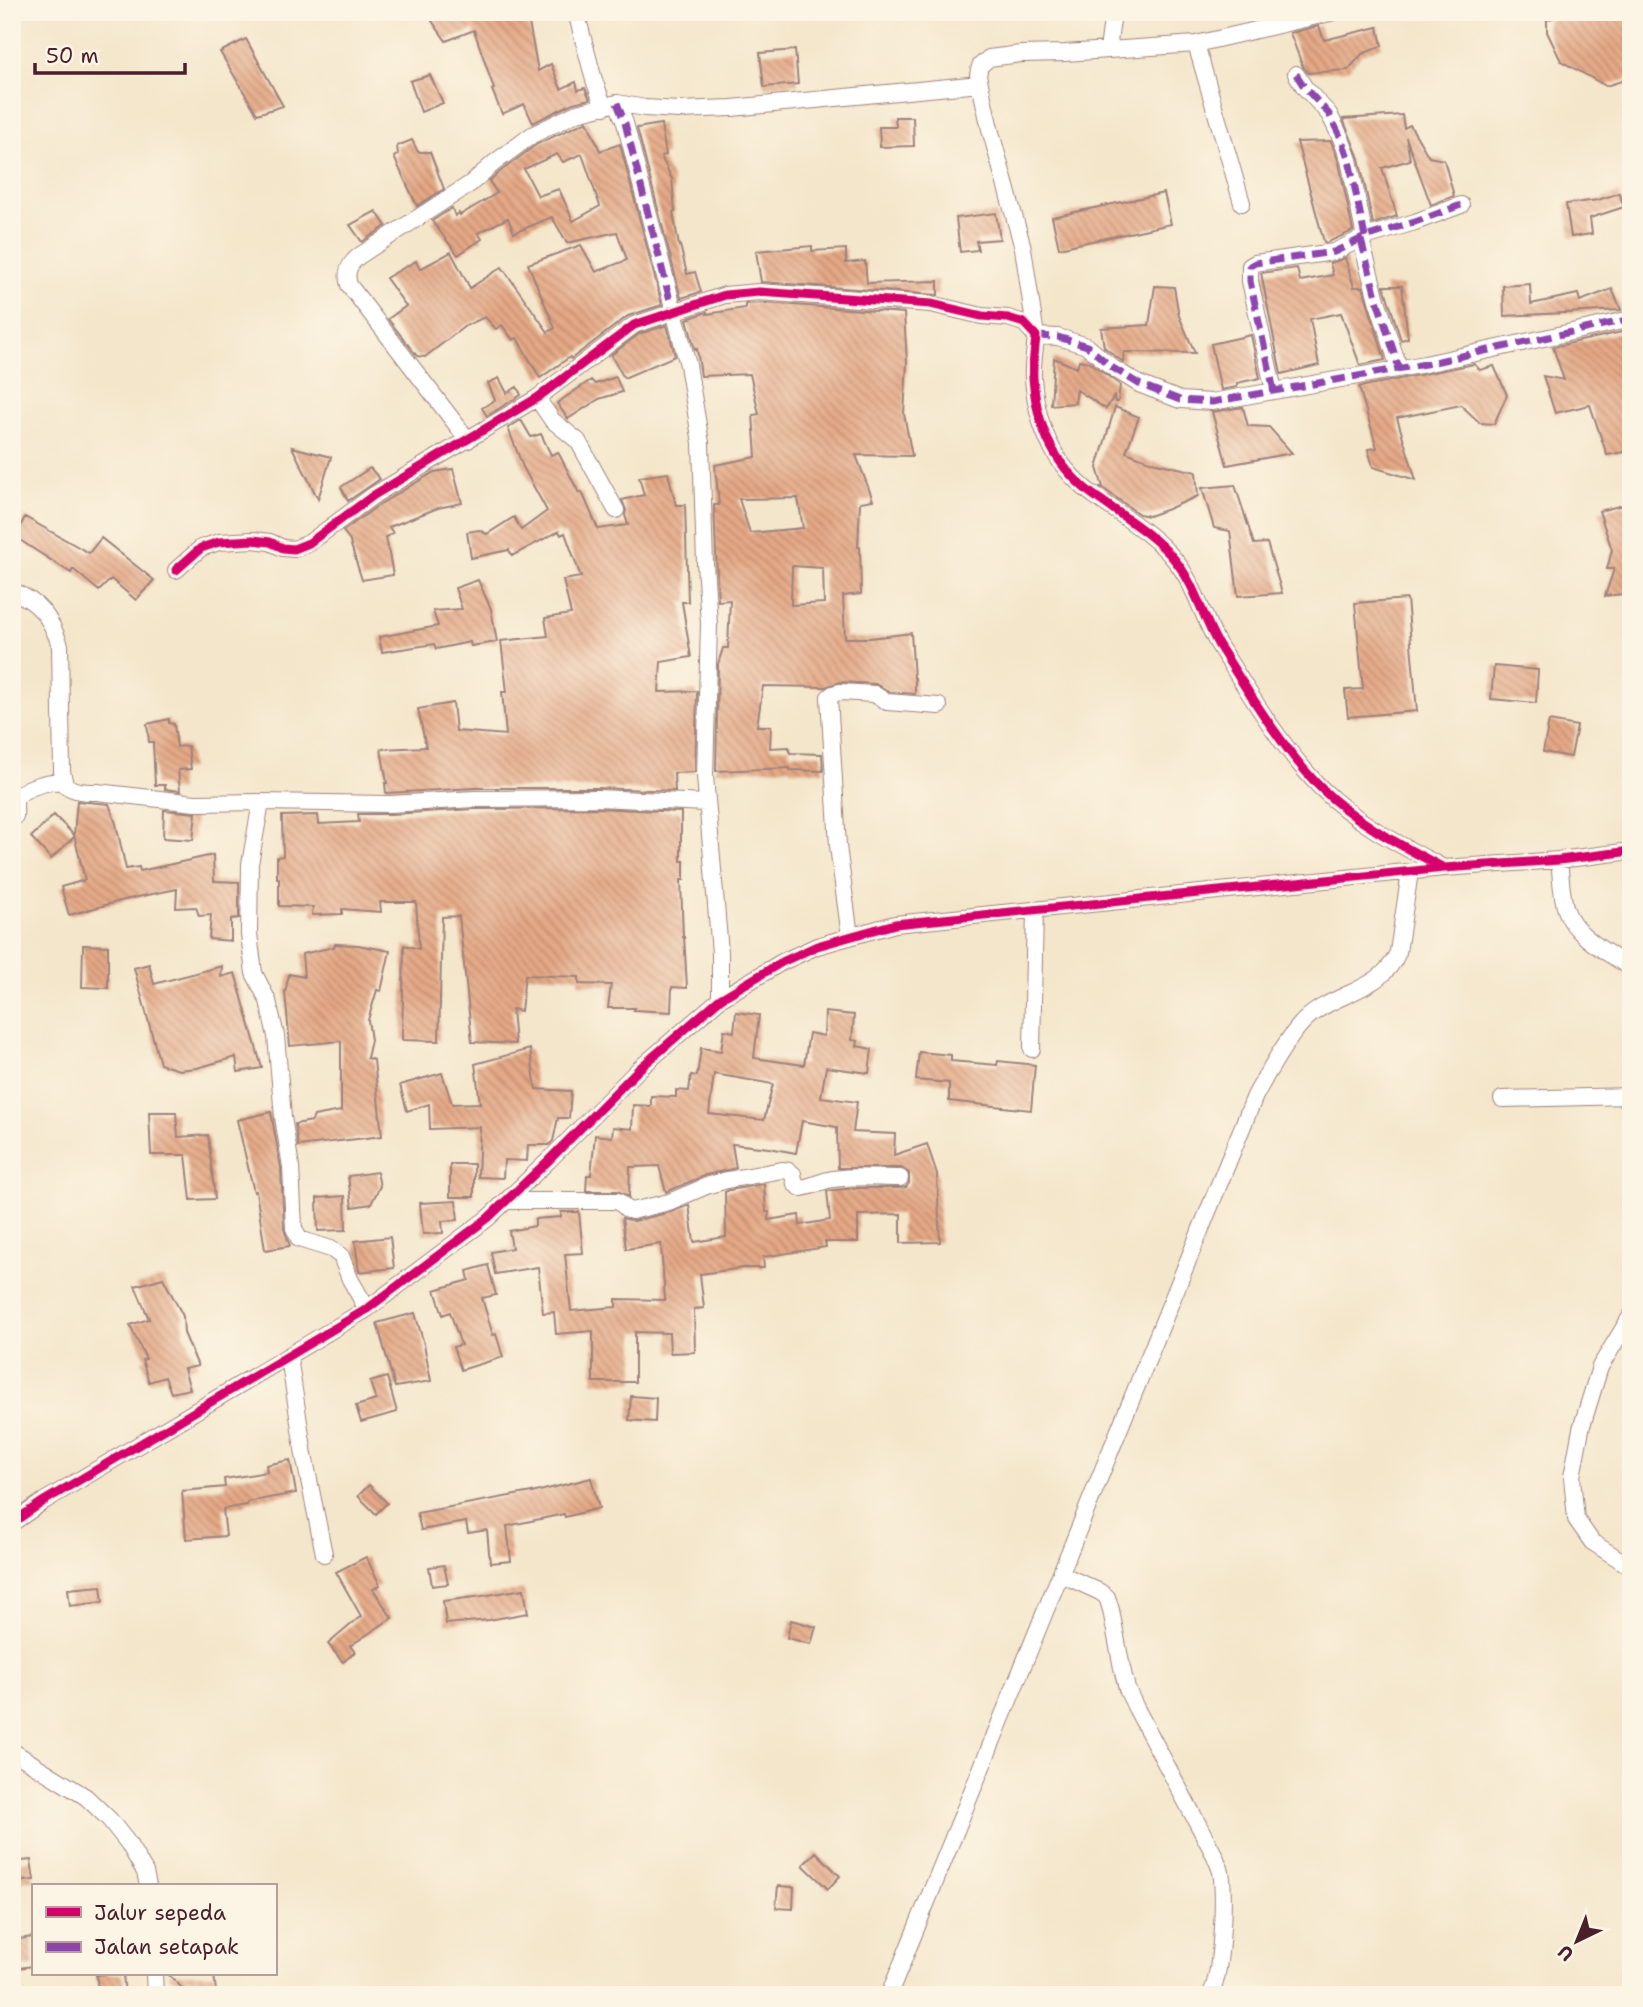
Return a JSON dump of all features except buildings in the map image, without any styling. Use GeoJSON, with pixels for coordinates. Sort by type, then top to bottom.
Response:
{"type":"FeatureCollection","features":[{"type":"Feature","properties":{"kind":"street"},"geometry":{"type":"LineString","coordinates":[[576,12],[594,80],[625,122],[688,365],[702,443],[709,624],[705,728],[706,803],[720,952],[720,999]]}},
{"type":"Feature","properties":{"kind":"street"},"geometry":{"type":"LineString","coordinates":[[1108,51],[1113,12]]}},
{"type":"Feature","properties":{"kind":"street"},"geometry":{"type":"LineString","coordinates":[[1334,12],[1196,44],[989,58],[980,66],[978,75],[1023,248],[1036,336],[1033,376],[1038,414],[1055,456],[1068,474],[1137,525],[1174,559],[1196,594],[1216,640],[1265,717],[1320,787],[1373,829],[1444,868]]}},
{"type":"Feature","properties":{"kind":"street"},"geometry":{"type":"LineString","coordinates":[[1196,44],[1242,203]]}},
{"type":"Feature","properties":{"kind":"street"},"geometry":{"type":"LineString","coordinates":[[1296,74],[1305,89],[1329,114],[1349,160],[1377,300],[1399,368]]}},
{"type":"Feature","properties":{"kind":"street"},"geometry":{"type":"LineString","coordinates":[[468,440],[349,285],[346,275],[351,262],[470,184],[532,135],[577,113],[611,105],[678,110],[732,108],[980,84]]}},
{"type":"Feature","properties":{"kind":"street"},"geometry":{"type":"LineString","coordinates":[[1274,391],[1250,281],[1250,267],[1334,252],[1363,239],[1461,205]]}},
{"type":"Feature","properties":{"kind":"street"},"geometry":{"type":"LineString","coordinates":[[176,570],[201,548],[219,542],[253,540],[294,549],[309,543],[374,495],[537,398],[634,325],[725,295],[759,292],[931,304],[982,316],[1009,318],[1024,323],[1036,336],[1058,337],[1087,346],[1113,368],[1139,384],[1180,400],[1212,402],[1437,362],[1631,319]]}},
{"type":"Feature","properties":{"kind":"street"},"geometry":{"type":"LineString","coordinates":[[537,398],[552,420],[578,441],[616,510]]}},
{"type":"Feature","properties":{"kind":"street"},"geometry":{"type":"LineString","coordinates":[[12,591],[28,597],[44,611],[60,645],[62,771],[65,785],[71,790],[195,803],[390,804],[474,799],[597,798],[706,803]]}},
{"type":"Feature","properties":{"kind":"street"},"geometry":{"type":"LineString","coordinates":[[850,937],[838,846],[829,698],[840,692],[874,694],[887,702],[939,706]]}},
{"type":"Feature","properties":{"kind":"street"},"geometry":{"type":"LineString","coordinates":[[12,819],[15,816],[18,796],[38,785],[64,782]]}},
{"type":"Feature","properties":{"kind":"street"},"geometry":{"type":"LineString","coordinates":[[261,802],[250,864],[249,934],[254,973],[268,1002],[276,1036],[283,1117],[291,1167],[294,1228],[299,1239],[341,1256],[350,1279],[368,1309]]}},
{"type":"Feature","properties":{"kind":"street"},"geometry":{"type":"LineString","coordinates":[[12,1523],[44,1501],[368,1309],[488,1218],[639,1069],[720,999],[782,962],[817,946],[895,924],[1444,868],[1559,860],[1631,850]]}},
{"type":"Feature","properties":{"kind":"street"},"geometry":{"type":"LineString","coordinates":[[1559,860],[1563,897],[1571,921],[1598,946],[1631,968]]}},
{"type":"Feature","properties":{"kind":"street"},"geometry":{"type":"LineString","coordinates":[[889,1995],[1255,1096],[1297,1028],[1307,1017],[1384,975],[1394,963],[1410,872]]}},
{"type":"Feature","properties":{"kind":"street"},"geometry":{"type":"LineString","coordinates":[[1032,1049],[1035,909]]}},
{"type":"Feature","properties":{"kind":"street"},"geometry":{"type":"LineString","coordinates":[[1502,1100],[1631,1096]]}},
{"type":"Feature","properties":{"kind":"street"},"geometry":{"type":"LineString","coordinates":[[506,1201],[618,1201],[632,1211],[669,1202],[709,1185],[782,1170],[791,1172],[795,1184],[802,1188],[825,1180],[842,1178],[900,1178]]}},
{"type":"Feature","properties":{"kind":"street"},"geometry":{"type":"LineString","coordinates":[[1631,1316],[1600,1367],[1581,1429],[1572,1477],[1576,1519],[1592,1542],[1631,1567]]}},
{"type":"Feature","properties":{"kind":"street"},"geometry":{"type":"LineString","coordinates":[[289,1357],[304,1454],[324,1554]]}},
{"type":"Feature","properties":{"kind":"street"},"geometry":{"type":"LineString","coordinates":[[1061,1574],[1107,1597],[1127,1689],[1221,1872],[1223,1891],[1219,1969],[1210,1995]]}},
{"type":"Feature","properties":{"kind":"street"},"geometry":{"type":"LineString","coordinates":[[12,1752],[86,1797],[128,1843],[145,1872],[148,1884]]}},
{"type":"Feature","properties":{"kind":"street"},"geometry":{"type":"LineString","coordinates":[[154,1976],[155,1995]]}},
{"type":"Feature","properties":{"kind":"marked path"},"geometry":{"type":"LineString","coordinates":[[1296,74],[1329,114],[1341,138],[1349,160],[1365,237]]}},
{"type":"Feature","properties":{"kind":"marked path"},"geometry":{"type":"LineString","coordinates":[[617,103],[625,123],[673,312]]}},
{"type":"Feature","properties":{"kind":"marked path"},"geometry":{"type":"LineString","coordinates":[[1274,391],[1250,281],[1250,266],[1255,263],[1334,252],[1365,237],[1461,205]]}},
{"type":"Feature","properties":{"kind":"marked path"},"geometry":{"type":"LineString","coordinates":[[1361,240],[1399,368]]}},
{"type":"Feature","properties":{"kind":"marked path"},"geometry":{"type":"LineString","coordinates":[[1036,336],[1058,337],[1087,346],[1113,368],[1139,384],[1180,400],[1212,402],[1425,364],[1631,319]]}},
{"type":"Feature","properties":{"kind":"cycle path"},"geometry":{"type":"LineString","coordinates":[[176,570],[201,548],[219,542],[253,540],[294,549],[309,543],[374,495],[537,398],[634,325],[725,295],[759,292],[931,304],[982,316],[1008,318],[1024,323],[1036,336],[1033,373],[1035,397],[1044,431],[1060,462],[1084,488],[1148,534],[1174,559],[1193,589],[1218,644],[1266,718],[1320,787],[1363,822],[1444,868]]}},
{"type":"Feature","properties":{"kind":"cycle path"},"geometry":{"type":"LineString","coordinates":[[12,1523],[44,1501],[367,1309],[488,1218],[639,1069],[720,999],[782,962],[817,946],[895,924],[1631,851]]}}]}
